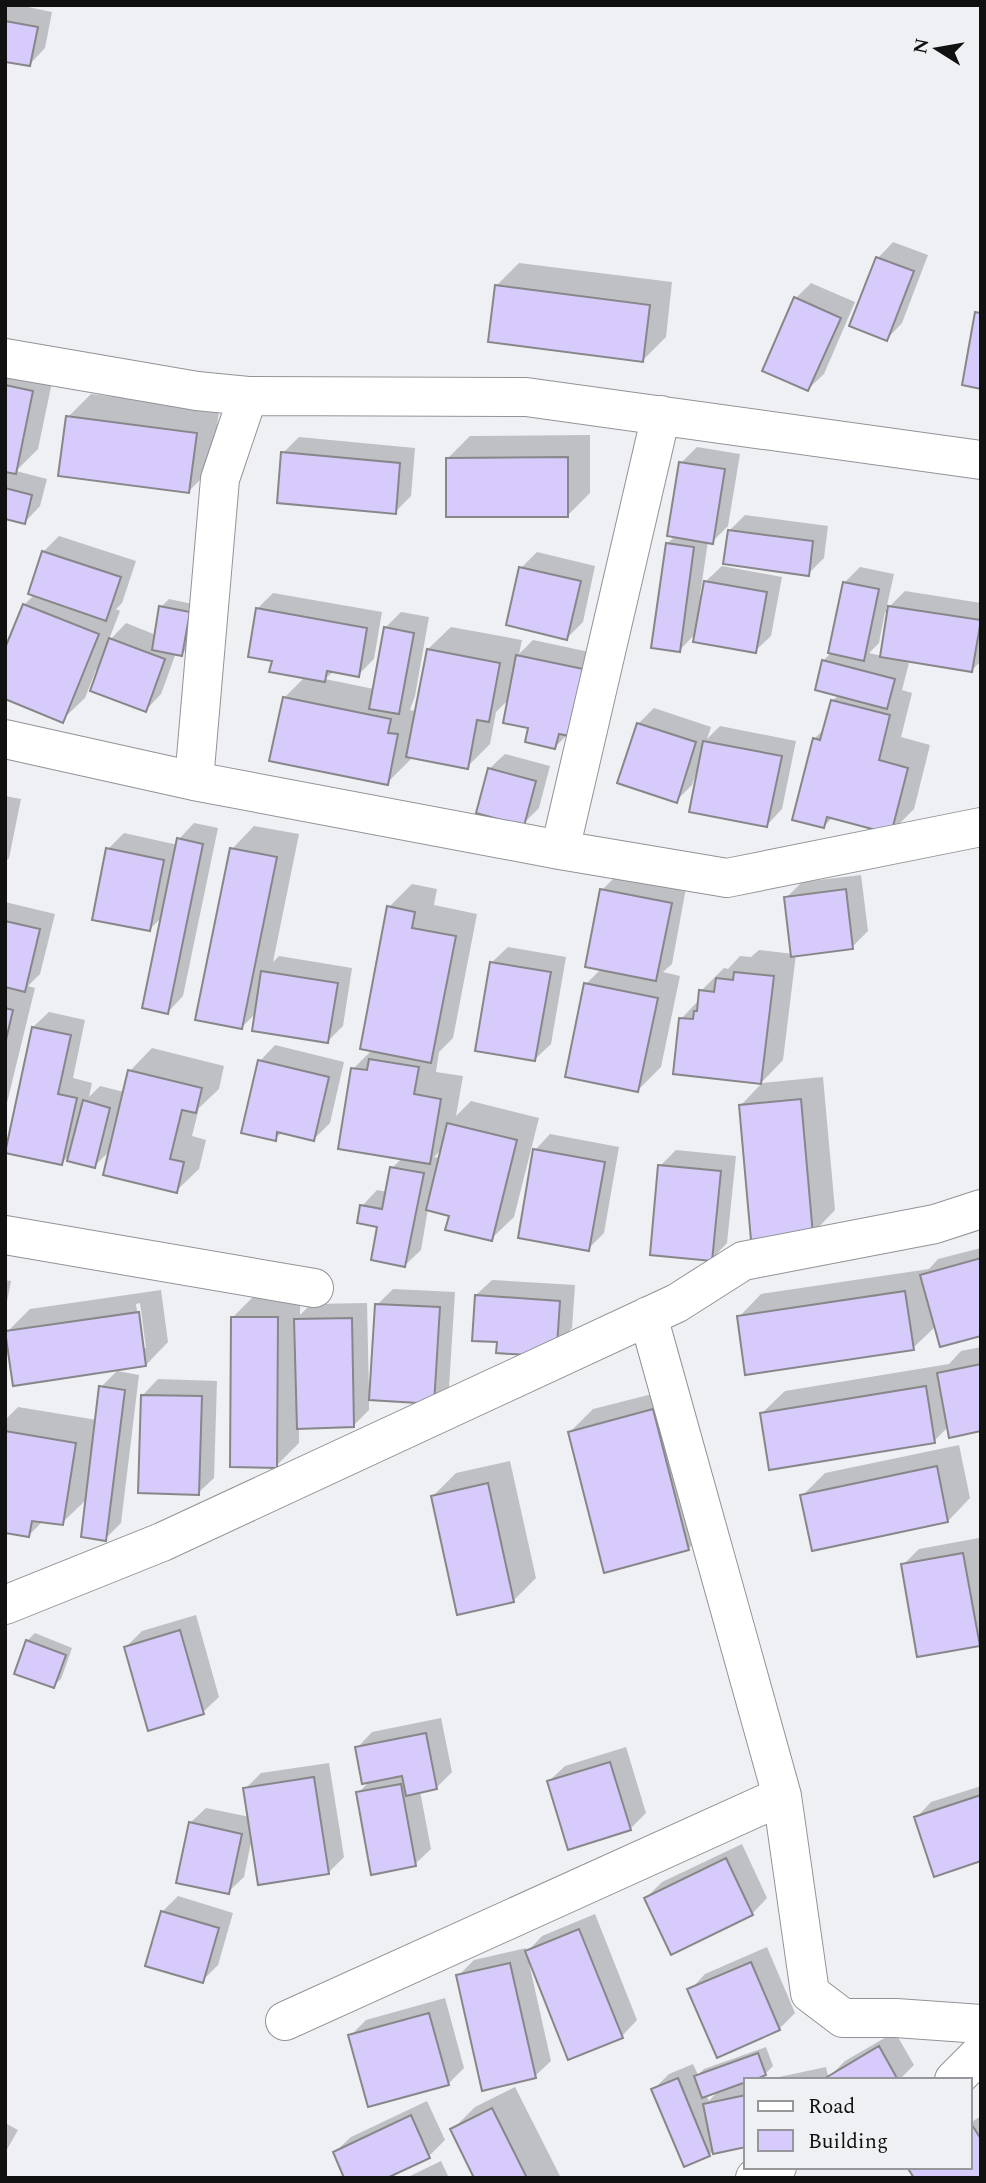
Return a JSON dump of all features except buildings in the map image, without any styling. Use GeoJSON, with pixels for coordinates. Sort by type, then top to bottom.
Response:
{"type":"FeatureCollection","features":[{"type":"Feature","properties":{"kind":"street"},"geometry":{"type":"LineString","coordinates":[[5,358],[197,391],[248,396],[526,397],[981,460]]}},
{"type":"Feature","properties":{"kind":"street"},"geometry":{"type":"LineString","coordinates":[[194,781],[219,479],[248,396]]}},
{"type":"Feature","properties":{"kind":"street"},"geometry":{"type":"LineString","coordinates":[[560,850],[661,415]]}},
{"type":"Feature","properties":{"kind":"street"},"geometry":{"type":"LineString","coordinates":[[5,739],[194,781],[560,850],[727,878],[981,827]]}},
{"type":"Feature","properties":{"kind":"street"},"geometry":{"type":"LineString","coordinates":[[5,1605],[162,1542],[677,1303],[743,1261],[935,1224],[981,1209]]}},
{"type":"Feature","properties":{"kind":"street"},"geometry":{"type":"LineString","coordinates":[[5,1235],[314,1288]]}},
{"type":"Feature","properties":{"kind":"street"},"geometry":{"type":"LineString","coordinates":[[648,1316],[782,1796],[810,1993],[843,2018],[896,2018],[981,2024]]}},
{"type":"Feature","properties":{"kind":"street"},"geometry":{"type":"LineString","coordinates":[[285,2021],[782,1796]]}},
{"type":"Feature","properties":{"kind":"street"},"geometry":{"type":"LineString","coordinates":[[956,2078],[981,2053]]}},
{"type":"Feature","properties":{"kind":"street"},"geometry":{"type":"LineString","coordinates":[[755,2178],[773,2169]]}}]}
